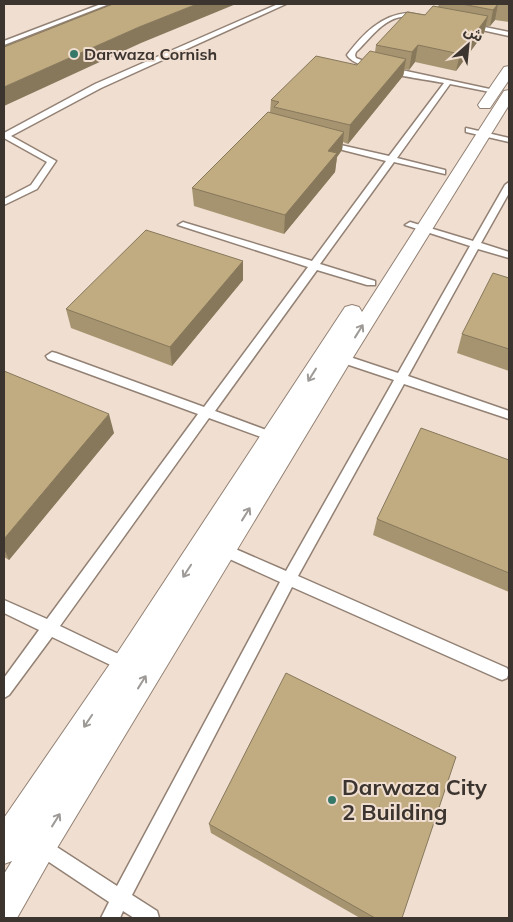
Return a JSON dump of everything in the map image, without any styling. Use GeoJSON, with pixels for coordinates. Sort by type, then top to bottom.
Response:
{"type":"FeatureCollection","features":[{"type":"Feature","properties":{"kind":"street"},"geometry":{"type":"LineString","coordinates":[[4,907],[215,546],[333,356],[502,93],[509,70]]}},
{"type":"Feature","properties":{"kind":"street"},"geometry":{"type":"LineString","coordinates":[[9,839],[126,665],[215,546],[273,437],[333,356],[371,283],[417,227],[442,172],[477,132]]}},
{"type":"Feature","properties":{"kind":"lane"},"geometry":{"type":"LineString","coordinates":[[4,43],[106,4]]}},
{"type":"Feature","properties":{"kind":"lane"},"geometry":{"type":"LineString","coordinates":[[4,136],[98,86],[283,4]]}},
{"type":"Feature","properties":{"kind":"lane"},"geometry":{"type":"LineString","coordinates":[[428,18],[402,14],[388,17],[351,55],[353,59],[359,63],[502,93]]}},
{"type":"Feature","properties":{"kind":"lane"},"geometry":{"type":"LineString","coordinates":[[464,25],[509,34]]}},
{"type":"Feature","properties":{"kind":"lane"},"geometry":{"type":"LineString","coordinates":[[4,690],[448,82]]}},
{"type":"Feature","properties":{"kind":"lane"},"geometry":{"type":"LineString","coordinates":[[477,132],[509,140]]}},
{"type":"Feature","properties":{"kind":"lane"},"geometry":{"type":"LineString","coordinates":[[4,136],[52,161],[34,187],[4,202]]}},
{"type":"Feature","properties":{"kind":"lane"},"geometry":{"type":"LineString","coordinates":[[317,140],[442,172]]}},
{"type":"Feature","properties":{"kind":"lane"},"geometry":{"type":"LineString","coordinates":[[110,918],[118,899],[289,579],[509,185]]}},
{"type":"Feature","properties":{"kind":"lane"},"geometry":{"type":"LineString","coordinates":[[183,225],[371,283]]}},
{"type":"Feature","properties":{"kind":"lane"},"geometry":{"type":"LineString","coordinates":[[417,227],[509,255]]}},
{"type":"Feature","properties":{"kind":"lane"},"geometry":{"type":"LineString","coordinates":[[52,356],[273,437]]}},
{"type":"Feature","properties":{"kind":"lane"},"geometry":{"type":"LineString","coordinates":[[333,356],[509,415]]}},
{"type":"Feature","properties":{"kind":"lane"},"geometry":{"type":"LineString","coordinates":[[215,546],[502,673]]}},
{"type":"Feature","properties":{"kind":"lane"},"geometry":{"type":"LineString","coordinates":[[4,606],[126,665]]}},
{"type":"Feature","properties":{"kind":"lane"},"geometry":{"type":"LineString","coordinates":[[9,839],[39,846],[150,918]]}},
{"type":"Feature","properties":{"kind":"building"},"geometry":{"type":"Polygon","coordinates":[[[113,4],[197,4],[139,27],[4,87],[4,47],[113,4]]]}},
{"type":"Feature","properties":{"kind":"building"},"geometry":{"type":"Polygon","coordinates":[[[462,4],[498,4],[493,10],[462,4]]]}},
{"type":"Feature","properties":{"kind":"building"},"geometry":{"type":"Polygon","coordinates":[[[433,6],[488,16],[460,54],[418,45],[412,52],[376,45],[407,12],[425,15],[433,6]]]}},
{"type":"Feature","properties":{"kind":"building"},"geometry":{"type":"Polygon","coordinates":[[[370,51],[406,59],[350,125],[274,107],[279,102],[271,100],[316,56],[357,65],[370,51]]]}},
{"type":"Feature","properties":{"kind":"building"},"geometry":{"type":"Polygon","coordinates":[[[268,112],[344,132],[328,151],[337,153],[285,215],[192,188],[268,112]]]}},
{"type":"Feature","properties":{"kind":"building"},"geometry":{"type":"Polygon","coordinates":[[[146,230],[243,261],[170,347],[66,309],[146,230]]]}},
{"type":"Feature","properties":{"kind":"building"},"geometry":{"type":"Polygon","coordinates":[[[493,273],[509,278],[509,349],[462,334],[493,273]]]}},
{"type":"Feature","properties":{"kind":"building"},"geometry":{"type":"Polygon","coordinates":[[[4,371],[109,414],[4,539],[4,371]]]}},
{"type":"Feature","properties":{"kind":"building"},"geometry":{"type":"Polygon","coordinates":[[[421,428],[509,460],[509,573],[377,519],[421,428]]]}},
{"type":"Feature","properties":{"kind":"building","name":"Darwaza City 2 Building"},"geometry":{"type":"Polygon","coordinates":[[[286,673],[456,757],[402,918],[375,918],[209,824],[286,673]]]}},
{"type":"Feature","properties":{"kind":"place","name":"Darwaza Cornish"},"geometry":{"type":"Point","coordinates":[74,54]}},
{"type":"Feature","properties":{"kind":"place","name":"Darwaza City 2 Building"},"geometry":{"type":"Point","coordinates":[332,800]}}]}
